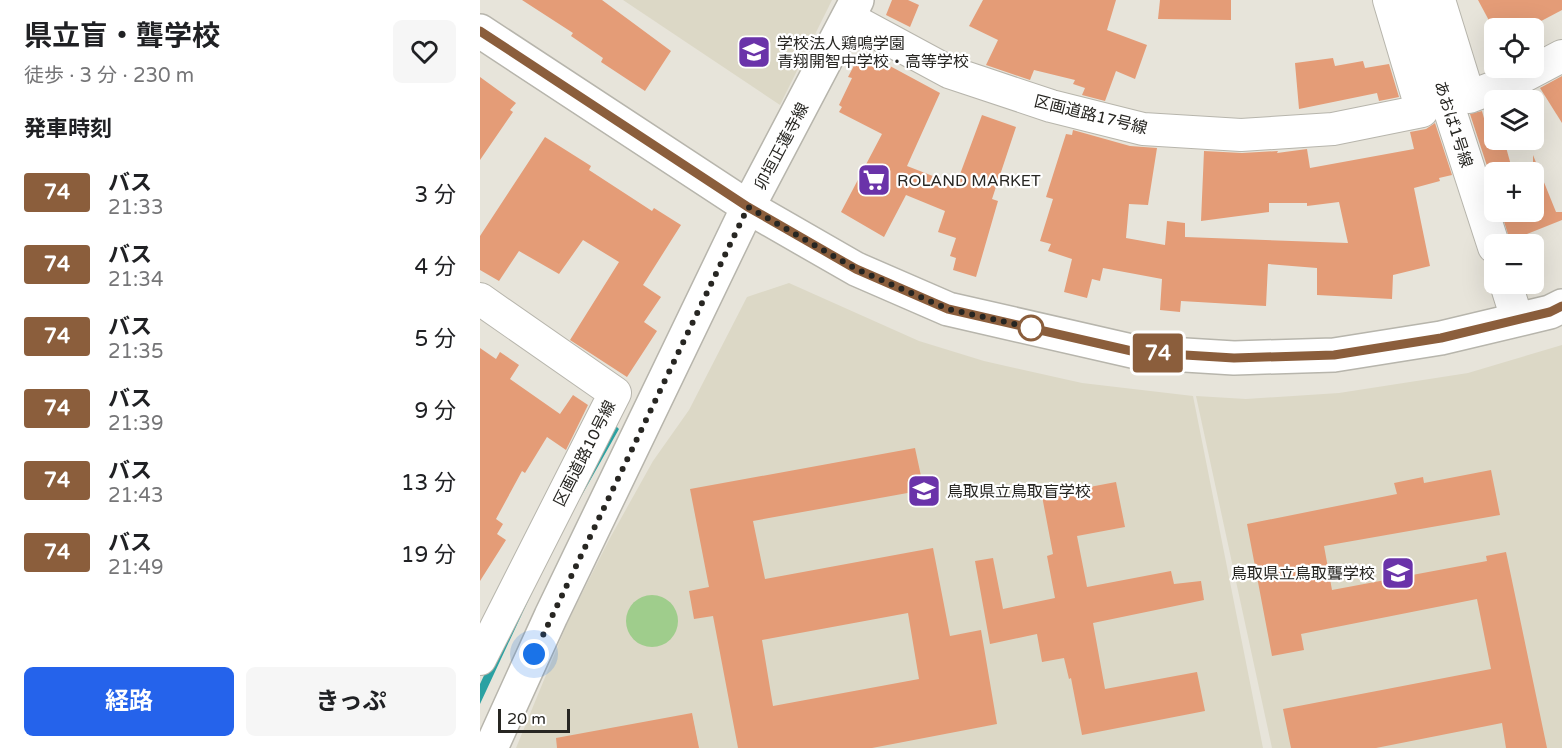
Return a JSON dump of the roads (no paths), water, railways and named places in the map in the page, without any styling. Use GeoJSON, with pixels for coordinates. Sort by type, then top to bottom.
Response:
{"type":"FeatureCollection","features":[{"type":"Feature","properties":{"kind":"main road","name":"卯垣正蓮寺線"},"geometry":{"type":"LineString","coordinates":[[491,748],[551,616],[748,207],[853,9]]}},
{"type":"Feature","properties":{"kind":"main road"},"geometry":{"type":"LineString","coordinates":[[480,31],[748,207],[856,269],[948,309],[1136,352],[1234,358],[1334,355],[1441,338],[1550,312],[1562,306]]}},
{"type":"Feature","properties":{"kind":"street","name":"区画道路17号線"},"geometry":{"type":"LineString","coordinates":[[853,9],[949,72],[1051,106],[1143,129],[1241,135],[1322,130],[1422,111],[1389,0]]}},
{"type":"Feature","properties":{"kind":"street","name":"あおば1号線"},"geometry":{"type":"LineString","coordinates":[[1414,0],[1490,234]]}},
{"type":"Feature","properties":{"kind":"street"},"geometry":{"type":"LineString","coordinates":[[1439,0],[1469,98],[1524,76],[1562,56]]}},
{"type":"Feature","properties":{"kind":"street"},"geometry":{"type":"LineString","coordinates":[[1509,294],[1517,320]]}},
{"type":"Feature","properties":{"kind":"street","name":"区画道路10号線"},"geometry":{"type":"LineString","coordinates":[[480,299],[615,393],[480,659]]}},
{"type":"Feature","properties":{"kind":"street"},"geometry":{"type":"LineString","coordinates":[[615,393],[650,414]]}},
{"type":"Feature","properties":{"kind":"water"},"geometry":{"type":"Polygon","coordinates":[[[614,424],[619,429],[555,543],[480,704],[480,684],[527,583],[614,424]]]}},
{"type":"Feature","properties":{"kind":"place","name":"学校法人鶏鳴学園 青翔開智中学校・高等学校"},"geometry":{"type":"Point","coordinates":[754,52]}},
{"type":"Feature","properties":{"kind":"place","name":"ROLAND MARKET"},"geometry":{"type":"Point","coordinates":[874,180]}},
{"type":"Feature","properties":{"kind":"place","name":"鳥取県立鳥取盲学校"},"geometry":{"type":"Point","coordinates":[924,491]}},
{"type":"Feature","properties":{"kind":"place","name":"鳥取県立鳥取聾学校"},"geometry":{"type":"Point","coordinates":[1398,573]}}]}
